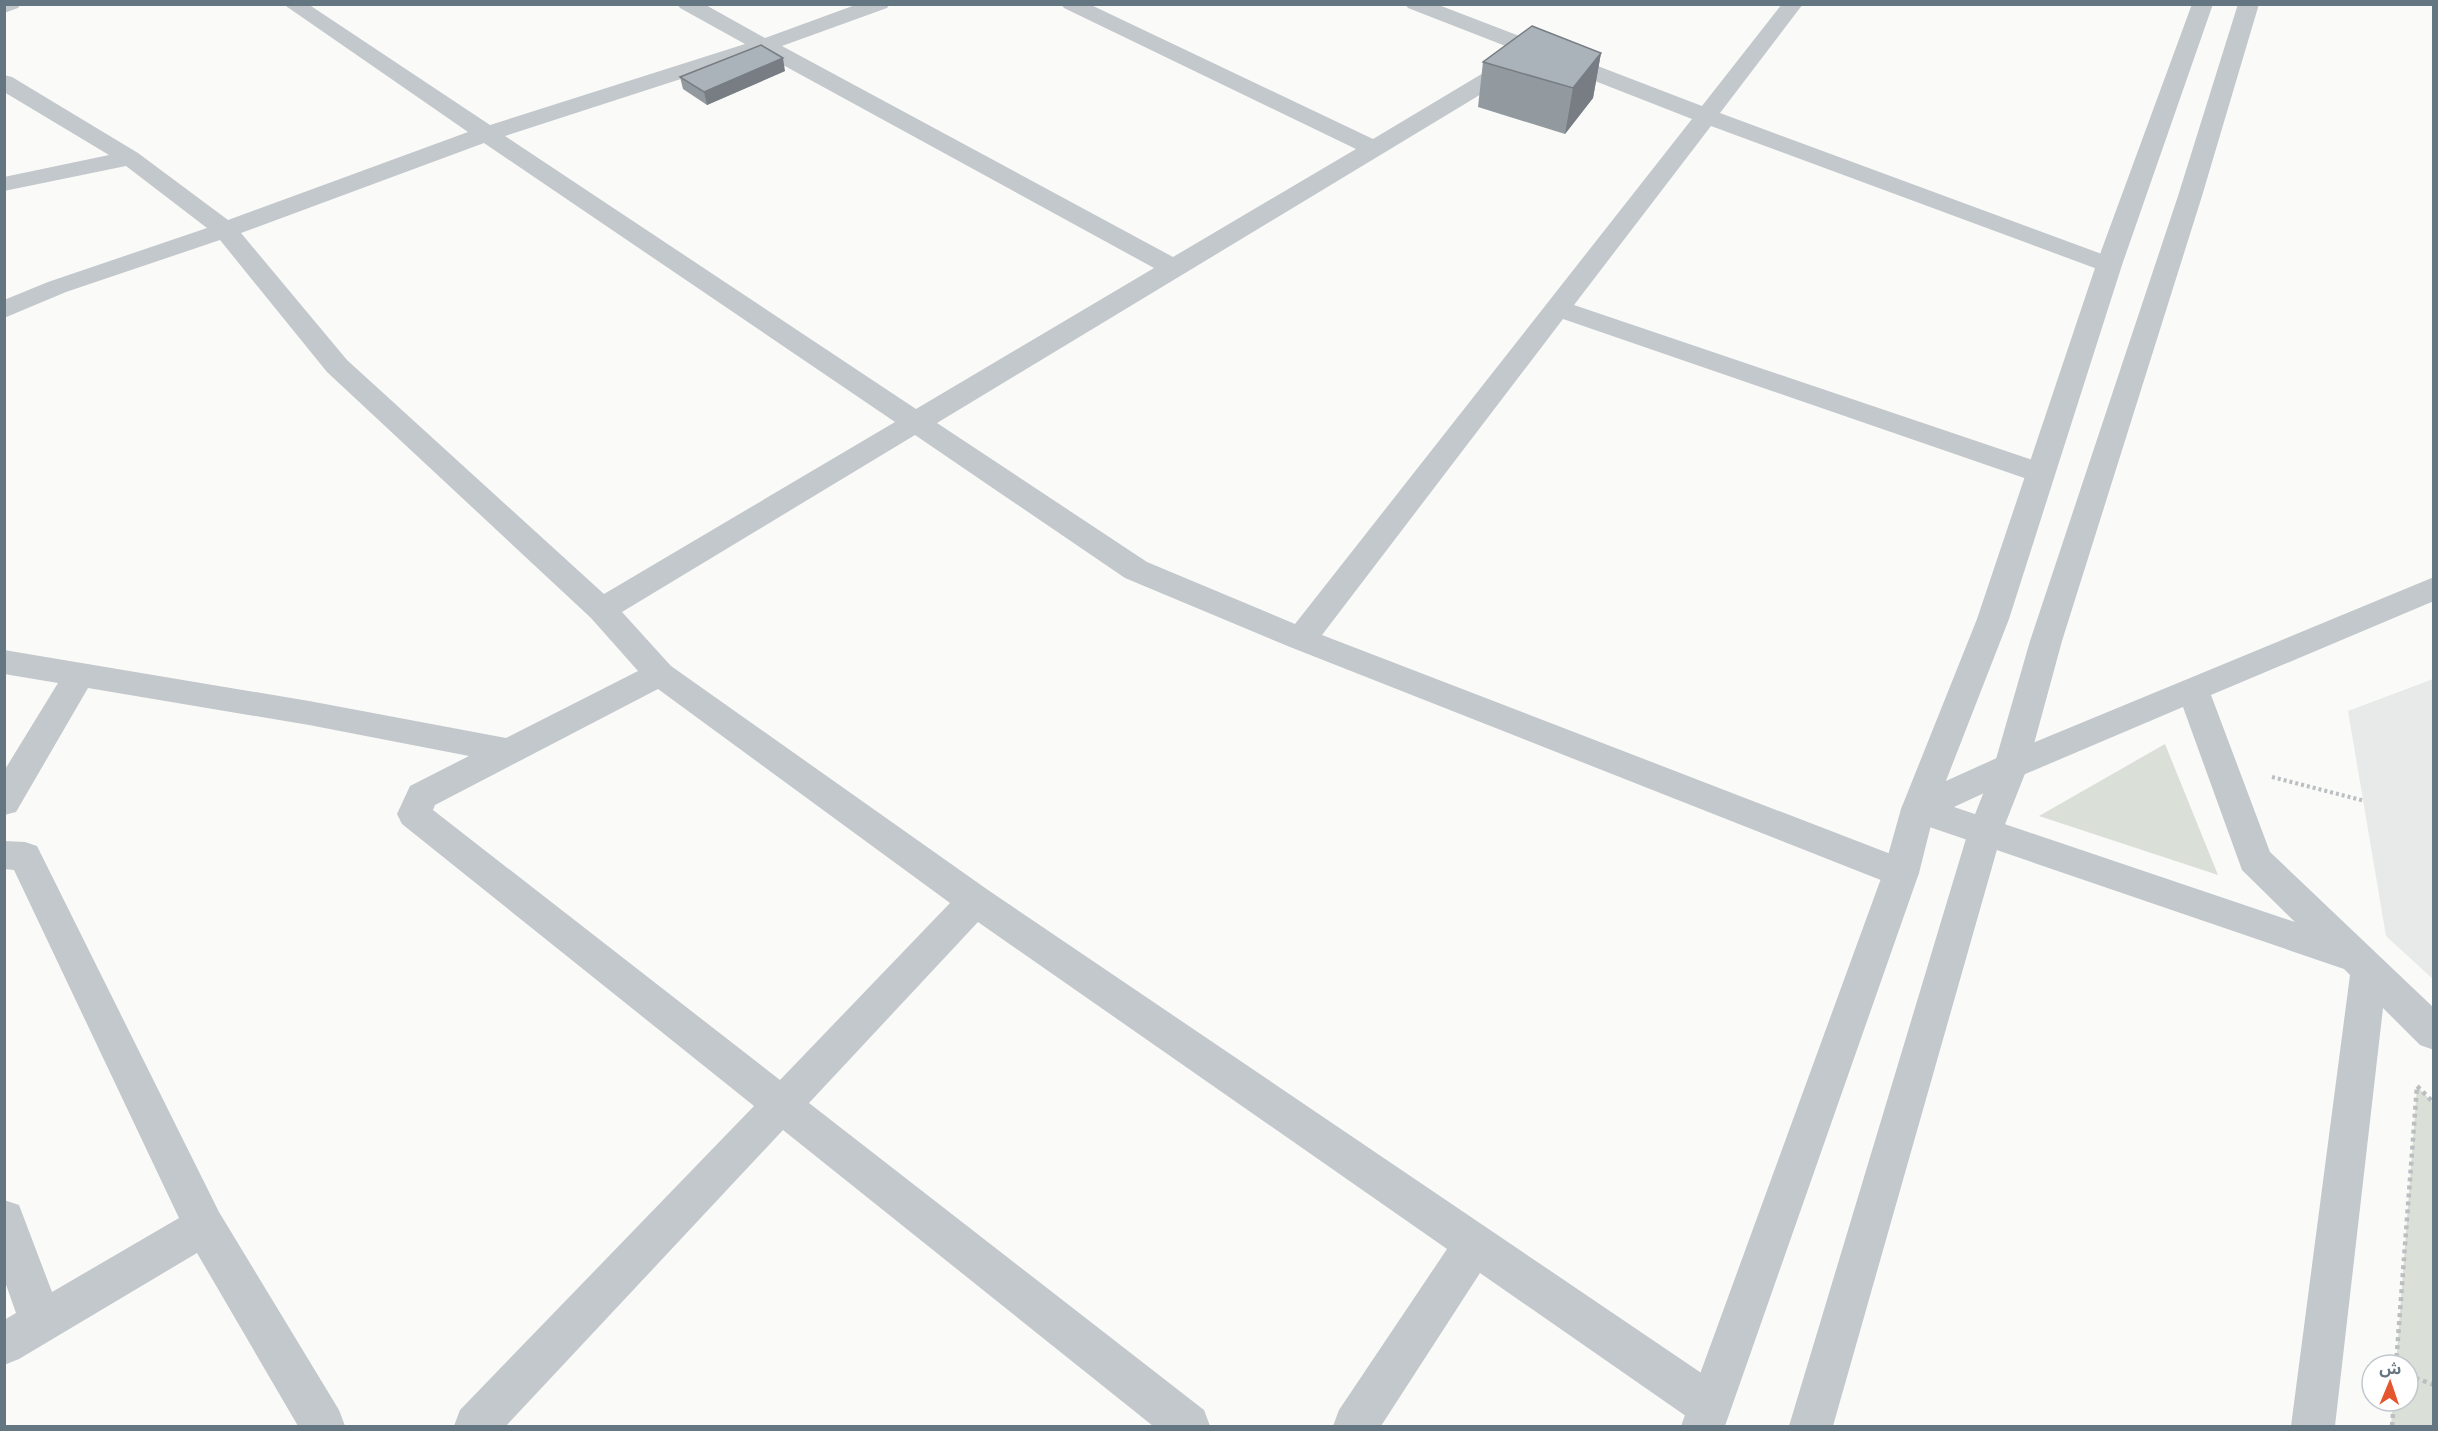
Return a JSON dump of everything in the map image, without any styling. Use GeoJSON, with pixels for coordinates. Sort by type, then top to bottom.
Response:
{"type":"FeatureCollection","features":[{"type":"Feature","properties":{"kind":"street"},"geometry":{"type":"LineString","coordinates":[[4,7],[11,4]]}},
{"type":"Feature","properties":{"kind":"street"},"geometry":{"type":"LineString","coordinates":[[293,4],[1136,570],[1301,639],[1901,873]]}},
{"type":"Feature","properties":{"kind":"street"},"geometry":{"type":"LineString","coordinates":[[687,4],[1173,268]]}},
{"type":"Feature","properties":{"kind":"street"},"geometry":{"type":"LineString","coordinates":[[4,310],[57,287],[225,230],[486,134],[765,45],[880,4]]}},
{"type":"Feature","properties":{"kind":"street"},"geometry":{"type":"LineString","coordinates":[[1071,4],[1374,148]]}},
{"type":"Feature","properties":{"kind":"street"},"geometry":{"type":"LineString","coordinates":[[1415,4],[1706,116],[2109,265]]}},
{"type":"Feature","properties":{"kind":"street"},"geometry":{"type":"LineString","coordinates":[[1301,639],[1793,4]]}},
{"type":"Feature","properties":{"kind":"street"},"geometry":{"type":"LineString","coordinates":[[1811,1426],[1985,832],[2011,766],[2046,641],[2190,196],[2249,4]]}},
{"type":"Feature","properties":{"kind":"street"},"geometry":{"type":"LineString","coordinates":[[4,82],[130,158],[225,230],[337,366],[602,610],[660,674],[975,901],[1475,1244],[1706,1416],[1901,873],[1918,809],[1993,619],[2109,265],[2200,5]]}},
{"type":"Feature","properties":{"kind":"street"},"geometry":{"type":"LineString","coordinates":[[602,610],[1535,51]]}},
{"type":"Feature","properties":{"kind":"street"},"geometry":{"type":"LineString","coordinates":[[4,184],[130,158]]}},
{"type":"Feature","properties":{"kind":"street"},"geometry":{"type":"LineString","coordinates":[[1558,308],[2040,473]]}},
{"type":"Feature","properties":{"kind":"street"},"geometry":{"type":"LineString","coordinates":[[1918,809],[2011,766],[2433,588]]}},
{"type":"Feature","properties":{"kind":"street"},"geometry":{"type":"LineString","coordinates":[[4,662],[309,713],[508,751]]}},
{"type":"Feature","properties":{"kind":"street"},"geometry":{"type":"LineString","coordinates":[[660,674],[422,796],[414,814],[1188,1426]]}},
{"type":"Feature","properties":{"kind":"street"},"geometry":{"type":"LineString","coordinates":[[4,802],[80,675]]}},
{"type":"Feature","properties":{"kind":"street"},"geometry":{"type":"LineString","coordinates":[[2193,691],[2255,860],[2433,1034]]}},
{"type":"Feature","properties":{"kind":"street"},"geometry":{"type":"LineString","coordinates":[[1918,809],[2362,964]]}},
{"type":"Feature","properties":{"kind":"street"},"geometry":{"type":"LineString","coordinates":[[4,855],[25,856],[204,1227],[323,1426]]}},
{"type":"Feature","properties":{"kind":"street"},"geometry":{"type":"LineString","coordinates":[[476,1426],[975,901]]}},
{"type":"Feature","properties":{"kind":"street"},"geometry":{"type":"LineString","coordinates":[[2313,1426],[2362,964]]}},
{"type":"Feature","properties":{"kind":"street"},"geometry":{"type":"LineString","coordinates":[[4,1219],[40,1322]]}},
{"type":"Feature","properties":{"kind":"street"},"geometry":{"type":"LineString","coordinates":[[4,1344],[204,1227]]}},
{"type":"Feature","properties":{"kind":"street"},"geometry":{"type":"LineString","coordinates":[[1355,1426],[1475,1244]]}},
{"type":"Feature","properties":{"kind":"path"},"geometry":{"type":"LineString","coordinates":[[2219,763],[2365,801]]}},
{"type":"Feature","properties":{"kind":"path"},"geometry":{"type":"LineString","coordinates":[[2397,1353],[2417,1086],[2433,1103]]}},
{"type":"Feature","properties":{"kind":"shaded area"},"geometry":{"type":"Polygon","coordinates":[[[2433,679],[2433,979],[2386,936],[2348,711],[2433,679]]]}},
{"type":"Feature","properties":{"kind":"shaded area"},"geometry":{"type":"Polygon","coordinates":[[[2165,744],[2218,875],[2039,816],[2165,744]]]}},
{"type":"Feature","properties":{"kind":"shaded area"},"geometry":{"type":"Polygon","coordinates":[[[2417,1086],[2433,1103],[2433,1426],[2391,1426],[2392,1413],[2420,1413],[2420,1353],[2397,1353],[2417,1086]]]}},
{"type":"Feature","properties":{"kind":"building"},"geometry":{"type":"Polygon","coordinates":[[[1532,26],[1601,53],[1573,88],[1483,62],[1532,26]]]}},
{"type":"Feature","properties":{"kind":"building"},"geometry":{"type":"Polygon","coordinates":[[[761,45],[783,58],[704,92],[680,77],[761,45]]]}}]}
